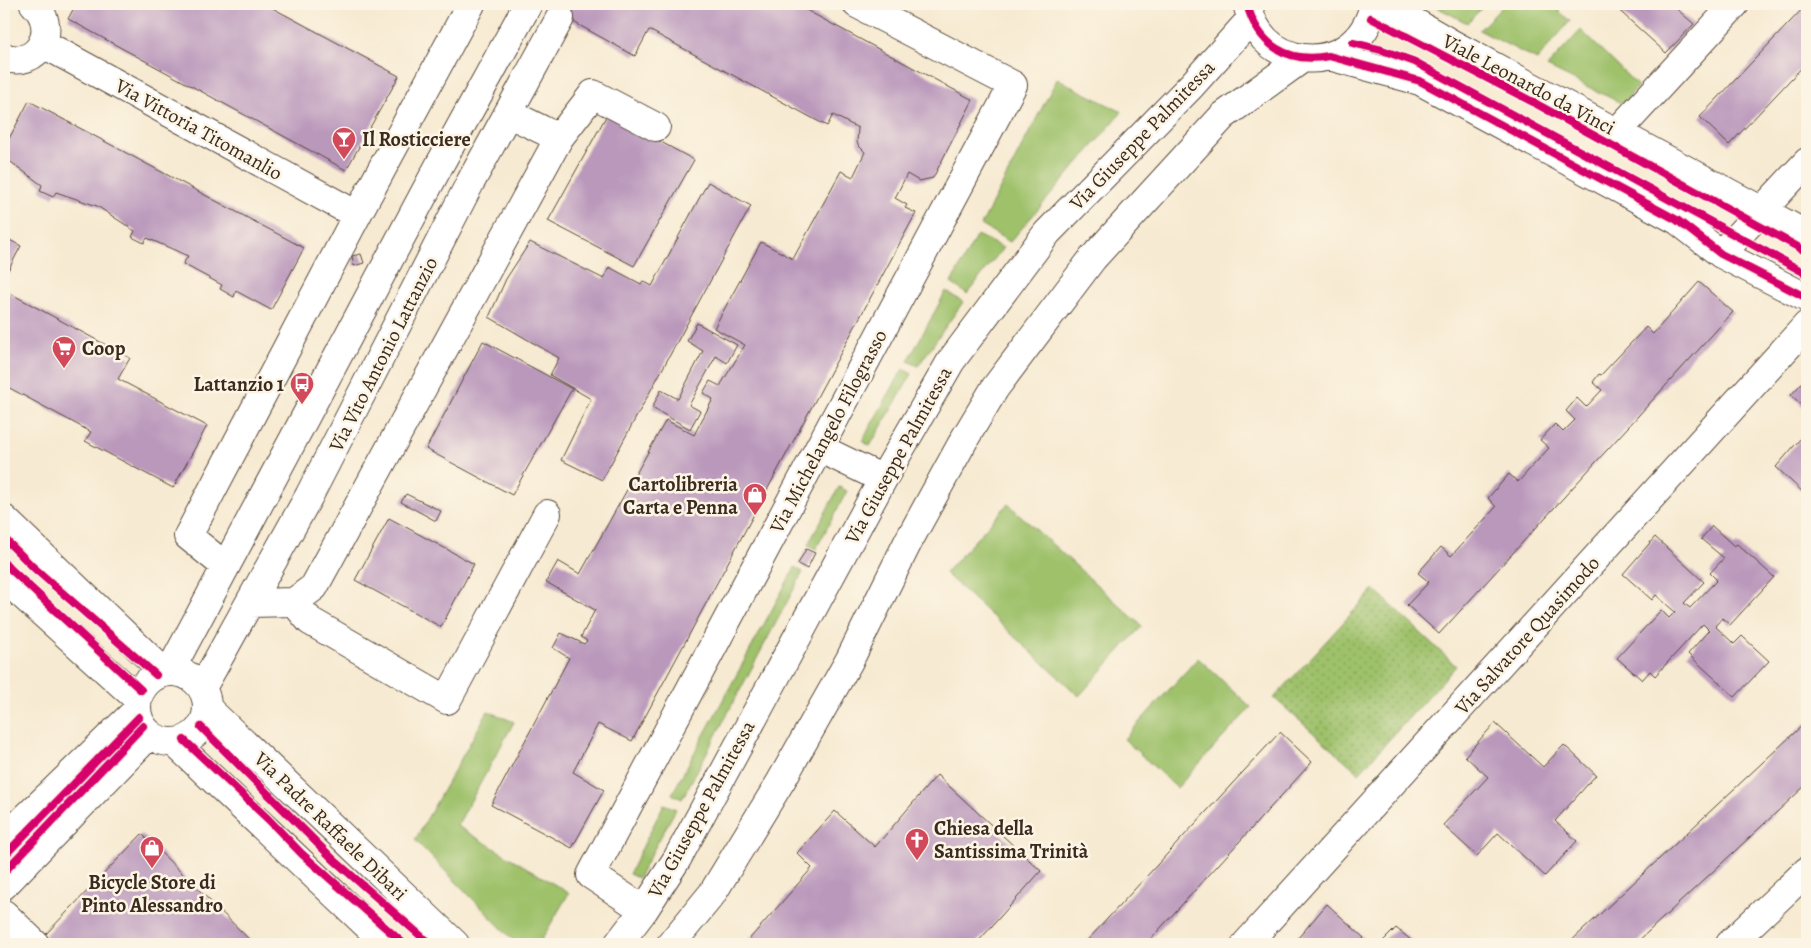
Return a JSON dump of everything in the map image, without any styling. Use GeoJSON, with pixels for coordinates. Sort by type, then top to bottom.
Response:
{"type":"FeatureCollection","features":[{"type":"Feature","properties":{"kind":"street"},"geometry":{"type":"LineString","coordinates":[[8,63],[31,55],[42,44],[46,26],[44,17],[34,4]]}},
{"type":"Feature","properties":{"kind":"street"},"geometry":{"type":"LineString","coordinates":[[225,566],[188,536],[470,4]]}},
{"type":"Feature","properties":{"kind":"street","name":"Via Vito Antonio Lattanzio"},"geometry":{"type":"LineString","coordinates":[[167,672],[528,4]]}},
{"type":"Feature","properties":{"kind":"street","name":"Via Michelangelo Filograsso"},"geometry":{"type":"LineString","coordinates":[[644,910],[591,875],[1013,85],[857,4]]}},
{"type":"Feature","properties":{"kind":"street"},"geometry":{"type":"LineString","coordinates":[[671,944],[712,894],[781,781],[849,660],[908,542],[965,438],[995,388],[1094,258],[1223,116],[1316,57],[1352,44],[1363,32],[1371,18],[1374,4]]}},
{"type":"Feature","properties":{"kind":"street","name":"Viale Leonardo da Vinci"},"geometry":{"type":"LineString","coordinates":[[1383,4],[1463,50],[1807,234]]}},
{"type":"Feature","properties":{"kind":"street"},"geometry":{"type":"LineString","coordinates":[[1617,132],[1735,4]]}},
{"type":"Feature","properties":{"kind":"street"},"geometry":{"type":"LineString","coordinates":[[1249,11],[1259,34],[1272,46],[1286,54],[1316,57],[1420,81],[1677,220],[1721,254],[1807,298]]}},
{"type":"Feature","properties":{"kind":"street","name":"Via Giuseppe Palmitessa"},"geometry":{"type":"LineString","coordinates":[[618,944],[644,910],[676,859],[883,479],[951,360],[1047,233],[1191,86],[1249,11]]}},
{"type":"Feature","properties":{"kind":"street","name":"Via Vito Antonio Lattanzio"},"geometry":{"type":"LineString","coordinates":[[205,698],[250,603],[310,496],[466,192],[560,18]]}},
{"type":"Feature","properties":{"kind":"street","name":"Via Vittoria Titomanlio"},"geometry":{"type":"LineString","coordinates":[[42,44],[357,215]]}},
{"type":"Feature","properties":{"kind":"street"},"geometry":{"type":"LineString","coordinates":[[250,603],[294,602],[314,587],[559,138],[593,94],[656,127]]}},
{"type":"Feature","properties":{"kind":"street"},"geometry":{"type":"LineString","coordinates":[[508,113],[559,138]]}},
{"type":"Feature","properties":{"kind":"street"},"geometry":{"type":"LineString","coordinates":[[1721,254],[1807,162]]}},
{"type":"Feature","properties":{"kind":"street","name":"Via Salvatore Quasimodo"},"geometry":{"type":"LineString","coordinates":[[1246,944],[1807,325]]}},
{"type":"Feature","properties":{"kind":"street"},"geometry":{"type":"LineString","coordinates":[[819,448],[883,479]]}},
{"type":"Feature","properties":{"kind":"street"},"geometry":{"type":"LineString","coordinates":[[294,602],[310,621],[447,700],[547,514]]}},
{"type":"Feature","properties":{"kind":"street"},"geometry":{"type":"LineString","coordinates":[[4,519],[167,672]]}},
{"type":"Feature","properties":{"kind":"street"},"geometry":{"type":"LineString","coordinates":[[4,578],[150,721],[387,944]]}},
{"type":"Feature","properties":{"kind":"street"},"geometry":{"type":"LineString","coordinates":[[4,885],[150,721],[147,681],[167,672],[189,675],[196,681],[205,698],[206,718],[193,735],[184,740],[150,721]]}},
{"type":"Feature","properties":{"kind":"street","name":"Via Padre Raffaele Dibari"},"geometry":{"type":"LineString","coordinates":[[205,698],[455,944]]}},
{"type":"Feature","properties":{"kind":"street"},"geometry":{"type":"LineString","coordinates":[[4,839],[150,721]]}},
{"type":"Feature","properties":{"kind":"street"},"geometry":{"type":"LineString","coordinates":[[1730,944],[1807,871]]}},
{"type":"Feature","properties":{"kind":"street"},"geometry":{"type":"LineString","coordinates":[[4,914],[35,944]]}},
{"type":"Feature","properties":{"kind":"street"},"geometry":{"type":"LineString","coordinates":[[4,934],[14,944]]}},
{"type":"Feature","properties":{"kind":"green space"},"geometry":{"type":"Polygon","coordinates":[[[1431,4],[1486,4],[1467,23],[1431,4]]]}},
{"type":"Feature","properties":{"kind":"green space"},"geometry":{"type":"Polygon","coordinates":[[[1505,4],[1551,4],[1570,21],[1537,60],[1479,30],[1505,4]]]}},
{"type":"Feature","properties":{"kind":"green space"},"geometry":{"type":"Polygon","coordinates":[[[1581,30],[1638,86],[1623,104],[1547,67],[1581,30]]]}},
{"type":"Feature","properties":{"kind":"green space"},"geometry":{"type":"Polygon","coordinates":[[[1057,79],[1122,112],[1010,242],[981,225],[1057,79]]]}},
{"type":"Feature","properties":{"kind":"green space"},"geometry":{"type":"Polygon","coordinates":[[[977,235],[1003,248],[967,294],[951,283],[977,235]]]}},
{"type":"Feature","properties":{"kind":"green space"},"geometry":{"type":"Polygon","coordinates":[[[946,291],[963,302],[918,366],[908,361],[946,291]]]}},
{"type":"Feature","properties":{"kind":"green space"},"geometry":{"type":"Polygon","coordinates":[[[903,369],[912,374],[870,446],[862,441],[903,369]]]}},
{"type":"Feature","properties":{"kind":"green space"},"geometry":{"type":"Polygon","coordinates":[[[839,487],[847,491],[816,549],[808,545],[839,487]]]}},
{"type":"Feature","properties":{"kind":"green space"},"geometry":{"type":"Polygon","coordinates":[[[1008,504],[1142,626],[1079,696],[945,573],[1008,504]]]}},
{"type":"Feature","properties":{"kind":"green space"},"geometry":{"type":"Polygon","coordinates":[[[795,567],[803,572],[682,799],[672,794],[795,567]]]}},
{"type":"Feature","properties":{"kind":"green space"},"geometry":{"type":"Polygon","coordinates":[[[1374,589],[1456,666],[1359,773],[1274,698],[1374,589]]]}},
{"type":"Feature","properties":{"kind":"green space"},"geometry":{"type":"Polygon","coordinates":[[[1198,658],[1251,707],[1177,788],[1124,739],[1198,658]]]}},
{"type":"Feature","properties":{"kind":"green space"},"geometry":{"type":"Polygon","coordinates":[[[488,711],[514,722],[457,826],[569,893],[539,944],[517,944],[415,840],[488,711]]]}},
{"type":"Feature","properties":{"kind":"green space"},"geometry":{"type":"Polygon","coordinates":[[[664,804],[676,809],[638,878],[629,874],[664,804]]]}},
{"type":"Feature","properties":{"kind":"building"},"geometry":{"type":"Polygon","coordinates":[[[76,4],[265,4],[399,76],[346,170],[68,19],[76,4]]]}},
{"type":"Feature","properties":{"kind":"building"},"geometry":{"type":"Polygon","coordinates":[[[553,4],[795,4],[973,100],[933,178],[919,181],[907,174],[895,198],[907,205],[905,208],[916,213],[632,741],[598,724],[573,772],[604,790],[572,848],[491,805],[569,658],[553,648],[561,633],[584,644],[587,641],[581,637],[595,610],[546,582],[558,561],[580,574],[666,420],[694,435],[713,399],[703,393],[710,381],[720,386],[745,345],[714,328],[761,242],[793,259],[841,171],[853,177],[865,152],[857,142],[858,128],[833,115],[827,126],[649,30],[635,56],[550,9],[553,4]]]}},
{"type":"Feature","properties":{"kind":"building"},"geometry":{"type":"Polygon","coordinates":[[[1612,4],[1671,4],[1694,24],[1666,53],[1612,4]]]}},
{"type":"Feature","properties":{"kind":"building"},"geometry":{"type":"Polygon","coordinates":[[[1807,4],[1807,62],[1729,145],[1700,117],[1807,4]]]}},
{"type":"Feature","properties":{"kind":"building"},"geometry":{"type":"Polygon","coordinates":[[[29,101],[304,248],[271,310],[236,291],[234,297],[220,289],[222,285],[183,264],[188,256],[147,238],[144,243],[132,237],[135,231],[97,206],[56,192],[53,197],[40,191],[42,185],[4,157],[4,148],[29,101]]]}},
{"type":"Feature","properties":{"kind":"building"},"geometry":{"type":"Polygon","coordinates":[[[608,113],[694,160],[634,266],[548,221],[608,113]]]}},
{"type":"Feature","properties":{"kind":"building"},"geometry":{"type":"Polygon","coordinates":[[[708,182],[751,206],[602,480],[561,460],[591,399],[550,375],[559,358],[489,317],[506,279],[530,242],[604,279],[609,267],[641,284],[643,281],[652,286],[708,182]]]}},
{"type":"Feature","properties":{"kind":"building"},"geometry":{"type":"Polygon","coordinates":[[[4,237],[21,246],[4,278],[4,237]]]}},
{"type":"Feature","properties":{"kind":"building"},"geometry":{"type":"Polygon","coordinates":[[[361,254],[364,263],[354,266],[352,256],[361,254]]]}},
{"type":"Feature","properties":{"kind":"building"},"geometry":{"type":"Polygon","coordinates":[[[1699,282],[1733,312],[1439,634],[1407,605],[1429,582],[1418,573],[1441,547],[1451,556],[1496,507],[1488,498],[1509,474],[1518,482],[1549,448],[1540,440],[1555,424],[1563,432],[1575,420],[1566,411],[1577,398],[1586,407],[1602,390],[1593,382],[1599,374],[1601,375],[1646,327],[1653,334],[1699,282]]]}},
{"type":"Feature","properties":{"kind":"building"},"geometry":{"type":"Polygon","coordinates":[[[4,290],[130,358],[118,379],[207,426],[173,488],[85,441],[91,432],[4,385],[4,290]]]}},
{"type":"Feature","properties":{"kind":"building"},"geometry":{"type":"Polygon","coordinates":[[[697,323],[737,345],[727,363],[716,356],[689,405],[700,411],[690,429],[652,408],[661,390],[678,399],[703,351],[687,341],[697,323]]]}},
{"type":"Feature","properties":{"kind":"building"},"geometry":{"type":"Polygon","coordinates":[[[483,341],[572,389],[512,495],[426,449],[483,341]]]}},
{"type":"Feature","properties":{"kind":"building"},"geometry":{"type":"Polygon","coordinates":[[[1807,377],[1807,410],[1791,395],[1807,377]]]}},
{"type":"Feature","properties":{"kind":"building"},"geometry":{"type":"Polygon","coordinates":[[[1807,431],[1807,496],[1776,467],[1807,431]]]}},
{"type":"Feature","properties":{"kind":"building"},"geometry":{"type":"Polygon","coordinates":[[[406,494],[441,511],[436,521],[401,502],[406,494]]]}},
{"type":"Feature","properties":{"kind":"building"},"geometry":{"type":"Polygon","coordinates":[[[389,518],[474,564],[441,627],[355,580],[389,518]]]}},
{"type":"Feature","properties":{"kind":"building"},"geometry":{"type":"Polygon","coordinates":[[[1712,526],[1734,546],[1737,544],[1774,577],[1730,625],[1722,618],[1715,626],[1734,644],[1742,636],[1769,661],[1735,697],[1688,654],[1709,630],[1703,624],[1655,676],[1650,671],[1642,680],[1617,658],[1661,610],[1669,618],[1675,612],[1656,595],[1652,600],[1623,574],[1655,537],[1704,582],[1684,603],[1690,608],[1717,580],[1710,573],[1724,558],[1701,539],[1712,526]]]}},
{"type":"Feature","properties":{"kind":"building"},"geometry":{"type":"Polygon","coordinates":[[[806,549],[815,553],[807,569],[798,564],[806,549]]]}},
{"type":"Feature","properties":{"kind":"building"},"geometry":{"type":"Polygon","coordinates":[[[1807,721],[1807,784],[1635,944],[1568,944],[1807,721]]]}},
{"type":"Feature","properties":{"kind":"building"},"geometry":{"type":"Polygon","coordinates":[[[1495,723],[1543,767],[1564,745],[1596,775],[1555,821],[1577,841],[1545,876],[1498,833],[1477,856],[1443,825],[1488,777],[1465,756],[1495,723]]]}},
{"type":"Feature","properties":{"kind":"building"},"geometry":{"type":"Polygon","coordinates":[[[1280,732],[1312,762],[1146,944],[1084,944],[1280,732]]]}},
{"type":"Feature","properties":{"kind":"building","name":"Chiesa della Santissima Trinità"},"geometry":{"type":"Polygon","coordinates":[[[937,775],[1041,871],[976,944],[745,944],[812,868],[797,853],[835,811],[875,847],[937,775]]]}},
{"type":"Feature","properties":{"kind":"building"},"geometry":{"type":"Polygon","coordinates":[[[142,834],[254,944],[54,944],[45,935],[142,834]]]}},
{"type":"Feature","properties":{"kind":"building"},"geometry":{"type":"Polygon","coordinates":[[[1327,904],[1364,938],[1358,944],[1304,944],[1298,938],[1327,904]]]}},
{"type":"Feature","properties":{"kind":"building"},"geometry":{"type":"Polygon","coordinates":[[[1396,928],[1416,944],[1380,944],[1396,928]]]}},
{"type":"Feature","properties":{"kind":"cycle path"},"geometry":{"type":"LineString","coordinates":[[1247,4],[1259,31],[1267,41],[1287,54],[1314,58],[1329,56],[1420,81],[1677,220],[1721,254],[1807,298]]}},
{"type":"Feature","properties":{"kind":"cycle path"},"geometry":{"type":"LineString","coordinates":[[1371,18],[1531,101],[1807,252]]}},
{"type":"Feature","properties":{"kind":"cycle path"},"geometry":{"type":"LineString","coordinates":[[1353,43],[1382,50],[1415,62],[1807,274]]}},
{"type":"Feature","properties":{"kind":"cycle path"},"geometry":{"type":"LineString","coordinates":[[4,538],[33,567],[156,675]]}},
{"type":"Feature","properties":{"kind":"cycle path"},"geometry":{"type":"LineString","coordinates":[[4,563],[141,690]]}},
{"type":"Feature","properties":{"kind":"cycle path"},"geometry":{"type":"LineString","coordinates":[[4,856],[139,717]]}},
{"type":"Feature","properties":{"kind":"cycle path"},"geometry":{"type":"LineString","coordinates":[[4,872],[143,726]]}},
{"type":"Feature","properties":{"kind":"cycle path"},"geometry":{"type":"LineString","coordinates":[[201,727],[334,860],[430,944]]}},
{"type":"Feature","properties":{"kind":"cycle path"},"geometry":{"type":"LineString","coordinates":[[184,740],[268,819],[302,854],[404,944]]}},
{"type":"Feature","properties":{"kind":"place","name":"Il Rosticciere"},"geometry":{"type":"Point","coordinates":[344,160]}},
{"type":"Feature","properties":{"kind":"place","name":"Coop"},"geometry":{"type":"Point","coordinates":[64,369]}},
{"type":"Feature","properties":{"kind":"place","name":"Lattanzio 1"},"geometry":{"type":"Point","coordinates":[302,405]}},
{"type":"Feature","properties":{"kind":"place","name":"Cartolibreria Carta e Penna"},"geometry":{"type":"Point","coordinates":[755,516]}},
{"type":"Feature","properties":{"kind":"place","name":"Chiesa della Santissima Trinità"},"geometry":{"type":"Point","coordinates":[917,861]}},
{"type":"Feature","properties":{"kind":"place","name":"Bicycle Store di Pinto Alessandro"},"geometry":{"type":"Point","coordinates":[152,869]}}]}
